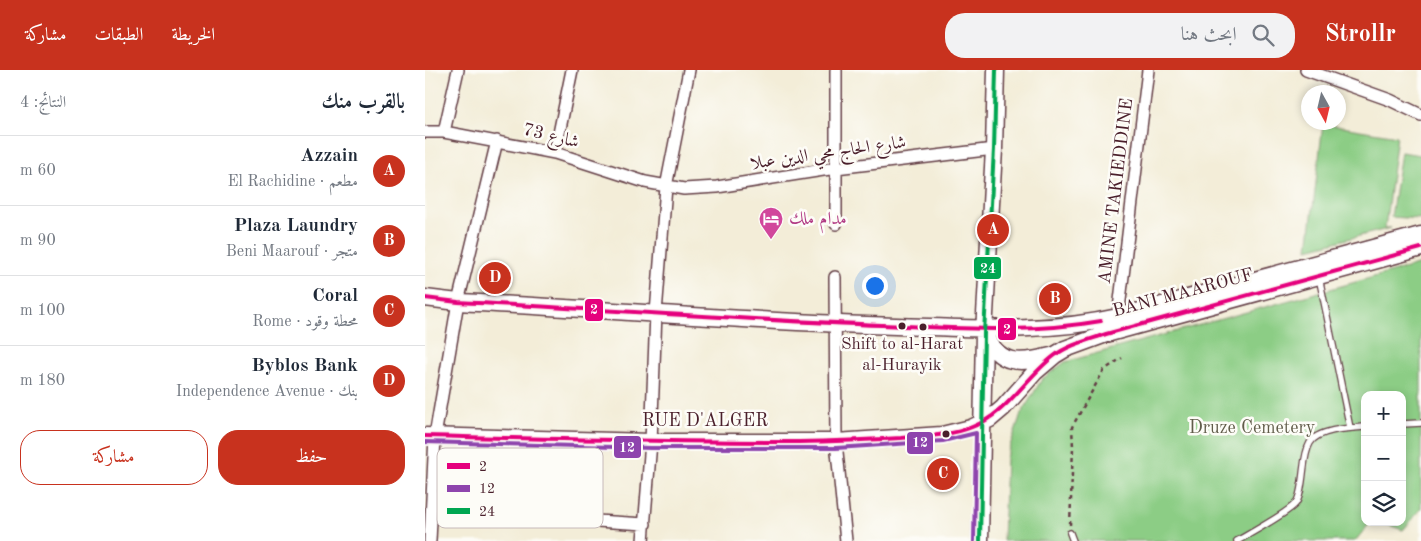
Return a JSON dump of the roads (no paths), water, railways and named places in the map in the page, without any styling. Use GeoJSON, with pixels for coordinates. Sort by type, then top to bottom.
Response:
{"type":"FeatureCollection","features":[{"type":"Feature","properties":{"kind":"main road"},"geometry":{"type":"LineString","coordinates":[[980,541],[985,331],[996,70]]}},
{"type":"Feature","properties":{"kind":"main road"},"geometry":{"type":"LineString","coordinates":[[425,298],[458,302],[836,324],[985,331],[1057,328],[1118,317],[1337,265],[1421,236]]}},
{"type":"Feature","properties":{"kind":"main road","name":"BANI MAAROUF"},"geometry":{"type":"LineString","coordinates":[[982,423],[998,413],[1029,378],[1055,355],[1065,349],[1106,334],[1319,277],[1337,265],[1421,248]]}},
{"type":"Feature","properties":{"kind":"main road"},"geometry":{"type":"LineString","coordinates":[[985,331],[998,354],[1011,360],[1026,361],[1055,355]]}},
{"type":"Feature","properties":{"kind":"main road","name":"RUE D'ALGER"},"geometry":{"type":"LineString","coordinates":[[430,436],[651,442],[836,442],[942,436],[982,423]]}},
{"type":"Feature","properties":{"kind":"street"},"geometry":{"type":"LineString","coordinates":[[444,132],[458,70]]}},
{"type":"Feature","properties":{"kind":"street"},"geometry":{"type":"LineString","coordinates":[[555,153],[572,70]]}},
{"type":"Feature","properties":{"kind":"street"},"geometry":{"type":"LineString","coordinates":[[643,541],[651,442],[656,313],[666,187],[689,70]]}},
{"type":"Feature","properties":{"kind":"street"},"geometry":{"type":"LineString","coordinates":[[836,70],[836,224]]}},
{"type":"Feature","properties":{"kind":"street","name":"AMINE TAKIEDDINE"},"geometry":{"type":"LineString","coordinates":[[1118,317],[1148,70]]}},
{"type":"Feature","properties":{"kind":"street"},"geometry":{"type":"LineString","coordinates":[[1306,70],[1323,73],[1390,100],[1421,115]]}},
{"type":"Feature","properties":{"kind":"street","name":"شارع 73"},"geometry":{"type":"LineString","coordinates":[[425,132],[444,132],[555,153],[666,187]]}},
{"type":"Feature","properties":{"kind":"street"},"geometry":{"type":"LineString","coordinates":[[430,541],[430,436],[458,302],[497,141]]}},
{"type":"Feature","properties":{"kind":"street","name":"شارع الحاج محي الدين عبلا"},"geometry":{"type":"LineString","coordinates":[[666,187],[700,188],[836,168],[994,150]]}},
{"type":"Feature","properties":{"kind":"street"},"geometry":{"type":"LineString","coordinates":[[835,277],[836,442],[846,541]]}},
{"type":"Feature","properties":{"kind":"street"},"geometry":{"type":"LineString","coordinates":[[603,521],[645,524]]}},
{"type":"Feature","properties":{"kind":"lane"},"geometry":{"type":"LineString","coordinates":[[1319,277],[1349,428]]}},
{"type":"Feature","properties":{"kind":"lane"},"geometry":{"type":"LineString","coordinates":[[1406,424],[1421,423]]}},
{"type":"Feature","properties":{"kind":"lane"},"geometry":{"type":"LineString","coordinates":[[1237,541],[1294,505],[1299,496],[1307,452],[1313,439],[1327,432],[1361,427]]}},
{"type":"Feature","properties":{"kind":"lane"},"geometry":{"type":"LineString","coordinates":[[1070,534],[1073,541]]}},
{"type":"Feature","properties":{"kind":"place","name":"Azzain"},"geometry":{"type":"Point","coordinates":[993,230]}},
{"type":"Feature","properties":{"kind":"place","name":"مدام ملك"},"geometry":{"type":"Point","coordinates":[771,240]}},
{"type":"Feature","properties":{"kind":"place","name":"Byblos Bank"},"geometry":{"type":"Point","coordinates":[495,278]}},
{"type":"Feature","properties":{"kind":"place","name":"Plaza Laundry"},"geometry":{"type":"Point","coordinates":[1055,299]}},
{"type":"Feature","properties":{"kind":"place","name":"Shift to al-Harat al-Hurayik"},"geometry":{"type":"Point","coordinates":[902,326]}},
{"type":"Feature","properties":{"kind":"place","name":"Coral"},"geometry":{"type":"Point","coordinates":[943,474]}},
{"type":"Feature","properties":{"kind":"park label","name":"Druze Cemetery"},"geometry":{"type":"Point","coordinates":[1252,428]}}]}
